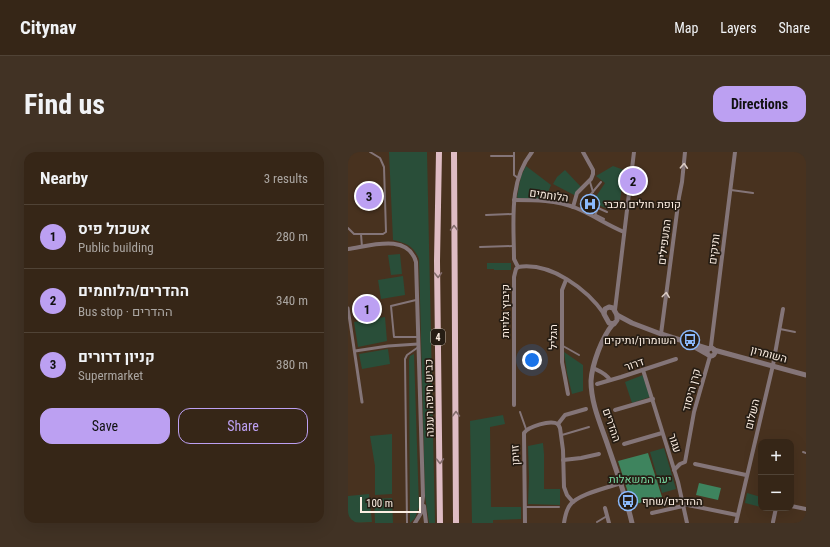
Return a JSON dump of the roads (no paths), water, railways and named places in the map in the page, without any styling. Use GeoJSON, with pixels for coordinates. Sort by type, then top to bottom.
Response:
{"type":"FeatureCollection","features":[{"type":"Feature","properties":{"kind":"highway"},"geometry":{"type":"LineString","coordinates":[[435,152],[438,261]]}},
{"type":"Feature","properties":{"kind":"highway","name":"כביש חיפה רעננה"},"geometry":{"type":"LineString","coordinates":[[439,152],[438,261],[440,523]]}},
{"type":"Feature","properties":{"kind":"highway","name":"4"},"geometry":{"type":"LineString","coordinates":[[455,152],[456,523]]}},
{"type":"Feature","properties":{"kind":"street","name":"קיבוץ גלויות"},"geometry":{"type":"LineString","coordinates":[[514,405],[514,277],[518,267],[514,259],[514,200],[518,178],[523,165],[532,152]]}},
{"type":"Feature","properties":{"kind":"street"},"geometry":{"type":"LineString","coordinates":[[573,207],[578,193],[593,174],[593,170],[583,152]]}},
{"type":"Feature","properties":{"kind":"street"},"geometry":{"type":"LineString","coordinates":[[616,315],[616,296],[634,152]]}},
{"type":"Feature","properties":{"kind":"street","name":"המעפילים"},"geometry":{"type":"LineString","coordinates":[[661,334],[685,152]]}},
{"type":"Feature","properties":{"kind":"street","name":"ותיקים"},"geometry":{"type":"LineString","coordinates":[[711,352],[735,152]]}},
{"type":"Feature","properties":{"kind":"street","name":"הלוחמים"},"geometry":{"type":"LineString","coordinates":[[514,200],[540,200],[573,207],[624,232]]}},
{"type":"Feature","properties":{"kind":"street"},"geometry":{"type":"LineString","coordinates":[[348,249],[392,243],[408,248],[416,262],[422,512],[415,523]]}},
{"type":"Feature","properties":{"kind":"street"},"geometry":{"type":"LineString","coordinates":[[518,267],[524,266],[542,269],[577,286],[591,299],[611,324],[613,324]]}},
{"type":"Feature","properties":{"kind":"street","name":"הגליל"},"geometry":{"type":"LineString","coordinates":[[566,280],[562,290],[562,346],[563,371],[568,394]]}},
{"type":"Feature","properties":{"kind":"street"},"geometry":{"type":"LineString","coordinates":[[591,299],[602,306],[608,307],[616,296]]}},
{"type":"Feature","properties":{"kind":"street","name":"השומרון"},"geometry":{"type":"LineString","coordinates":[[608,307],[613,308],[616,315],[632,322],[711,352],[727,353],[806,375]]}},
{"type":"Feature","properties":{"kind":"street","name":"ההדרים"},"geometry":{"type":"LineString","coordinates":[[607,333],[604,310],[608,307]]}},
{"type":"Feature","properties":{"kind":"street"},"geometry":{"type":"LineString","coordinates":[[348,308],[362,402]]}},
{"type":"Feature","properties":{"kind":"street","name":"השלום"},"geometry":{"type":"LineString","coordinates":[[736,523],[746,475],[773,365],[783,309]]}},
{"type":"Feature","properties":{"kind":"street","name":"ההדרים"},"geometry":{"type":"LineString","coordinates":[[616,315],[593,368],[592,385],[594,404],[621,483],[632,523]]}},
{"type":"Feature","properties":{"kind":"street"},"geometry":{"type":"LineString","coordinates":[[355,351],[388,346],[418,345]]}},
{"type":"Feature","properties":{"kind":"street","name":"קרן היסוד"},"geometry":{"type":"LineString","coordinates":[[674,470],[680,464],[686,462],[687,445],[694,412],[711,352]]}},
{"type":"Feature","properties":{"kind":"street","name":"דרור"},"geometry":{"type":"LineString","coordinates":[[597,384],[621,378],[676,359]]}},
{"type":"Feature","properties":{"kind":"street"},"geometry":{"type":"LineString","coordinates":[[593,368],[608,376],[610,380]]}},
{"type":"Feature","properties":{"kind":"street","name":"עגור"},"geometry":{"type":"LineString","coordinates":[[643,370],[674,470],[687,523]]}},
{"type":"Feature","properties":{"kind":"street"},"geometry":{"type":"LineString","coordinates":[[615,410],[653,400]]}},
{"type":"Feature","properties":{"kind":"street"},"geometry":{"type":"LineString","coordinates":[[573,502],[565,491],[561,435],[558,424],[565,415],[586,409]]}},
{"type":"Feature","properties":{"kind":"street","name":"זויתן"},"geometry":{"type":"LineString","coordinates":[[525,523],[524,432],[532,426],[552,422],[558,424]]}},
{"type":"Feature","properties":{"kind":"street"},"geometry":{"type":"LineString","coordinates":[[624,444],[662,433]]}},
{"type":"Feature","properties":{"kind":"street"},"geometry":{"type":"LineString","coordinates":[[563,460],[599,454]]}},
{"type":"Feature","properties":{"kind":"street"},"geometry":{"type":"LineString","coordinates":[[694,464],[746,475]]}},
{"type":"Feature","properties":{"kind":"street"},"geometry":{"type":"LineString","coordinates":[[564,523],[568,509],[573,502],[582,497],[621,483]]}},
{"type":"Feature","properties":{"kind":"street"},"geometry":{"type":"LineString","coordinates":[[422,492],[426,523]]}},
{"type":"Feature","properties":{"kind":"street"},"geometry":{"type":"LineString","coordinates":[[652,512],[683,505],[737,515]]}},
{"type":"Feature","properties":{"kind":"street"},"geometry":{"type":"LineString","coordinates":[[794,507],[806,509]]}},
{"type":"Feature","properties":{"kind":"street"},"geometry":{"type":"LineString","coordinates":[[605,508],[609,523]]}},
{"type":"Feature","properties":{"kind":"street"},"geometry":{"type":"LineString","coordinates":[[773,522],[775,511]]}},
{"type":"Feature","properties":{"kind":"lane"},"geometry":{"type":"LineString","coordinates":[[348,228],[354,234],[383,234],[386,232],[384,167],[380,158],[370,152]]}},
{"type":"Feature","properties":{"kind":"lane"},"geometry":{"type":"LineString","coordinates":[[514,152],[514,175],[518,178]]}},
{"type":"Feature","properties":{"kind":"lane"},"geometry":{"type":"LineString","coordinates":[[491,156],[513,156]]}},
{"type":"Feature","properties":{"kind":"lane"},"geometry":{"type":"LineString","coordinates":[[589,180],[593,192]]}},
{"type":"Feature","properties":{"kind":"lane"},"geometry":{"type":"LineString","coordinates":[[586,200],[600,182]]}},
{"type":"Feature","properties":{"kind":"lane"},"geometry":{"type":"LineString","coordinates":[[730,190],[753,193]]}},
{"type":"Feature","properties":{"kind":"lane"},"geometry":{"type":"LineString","coordinates":[[604,219],[596,217],[598,208],[607,212]]}},
{"type":"Feature","properties":{"kind":"lane"},"geometry":{"type":"LineString","coordinates":[[486,215],[514,214]]}},
{"type":"Feature","properties":{"kind":"lane"},"geometry":{"type":"LineString","coordinates":[[361,234],[362,247]]}},
{"type":"Feature","properties":{"kind":"lane"},"geometry":{"type":"LineString","coordinates":[[480,247],[514,246]]}},
{"type":"Feature","properties":{"kind":"lane"},"geometry":{"type":"LineString","coordinates":[[417,300],[391,306],[394,337],[418,337]]}},
{"type":"Feature","properties":{"kind":"lane"},"geometry":{"type":"LineString","coordinates":[[780,328],[795,332]]}},
{"type":"Feature","properties":{"kind":"lane"},"geometry":{"type":"LineString","coordinates":[[407,523],[405,359],[407,355],[418,345]]}},
{"type":"Feature","properties":{"kind":"lane"},"geometry":{"type":"LineString","coordinates":[[562,346],[579,355]]}},
{"type":"Feature","properties":{"kind":"lane"},"geometry":{"type":"LineString","coordinates":[[520,412],[526,429]]}},
{"type":"Feature","properties":{"kind":"lane"},"geometry":{"type":"LineString","coordinates":[[561,435],[589,427]]}},
{"type":"Feature","properties":{"kind":"lane"},"geometry":{"type":"LineString","coordinates":[[525,507],[559,507]]}},
{"type":"Feature","properties":{"kind":"lane"},"geometry":{"type":"LineString","coordinates":[[597,522],[607,516]]}},
{"type":"Feature","properties":{"kind":"place","name":"ההדרים/הלוחמים"},"geometry":{"type":"Point","coordinates":[633,181]}},
{"type":"Feature","properties":{"kind":"place","name":"קניון דרורים"},"geometry":{"type":"Point","coordinates":[369,196]}},
{"type":"Feature","properties":{"kind":"place","name":"קופת חולים מכבי"},"geometry":{"type":"Point","coordinates":[590,204]}},
{"type":"Feature","properties":{"kind":"place","name":"אשכול פיס"},"geometry":{"type":"Point","coordinates":[367,309]}},
{"type":"Feature","properties":{"kind":"place","name":"השומרון/ותיקים"},"geometry":{"type":"Point","coordinates":[690,340]}},
{"type":"Feature","properties":{"kind":"place","name":"ההדרים/שחף"},"geometry":{"type":"Point","coordinates":[628,501]}},
{"type":"Feature","properties":{"kind":"park label","name":"יער המשאלות"},"geometry":{"type":"Point","coordinates":[640,479]}}]}
